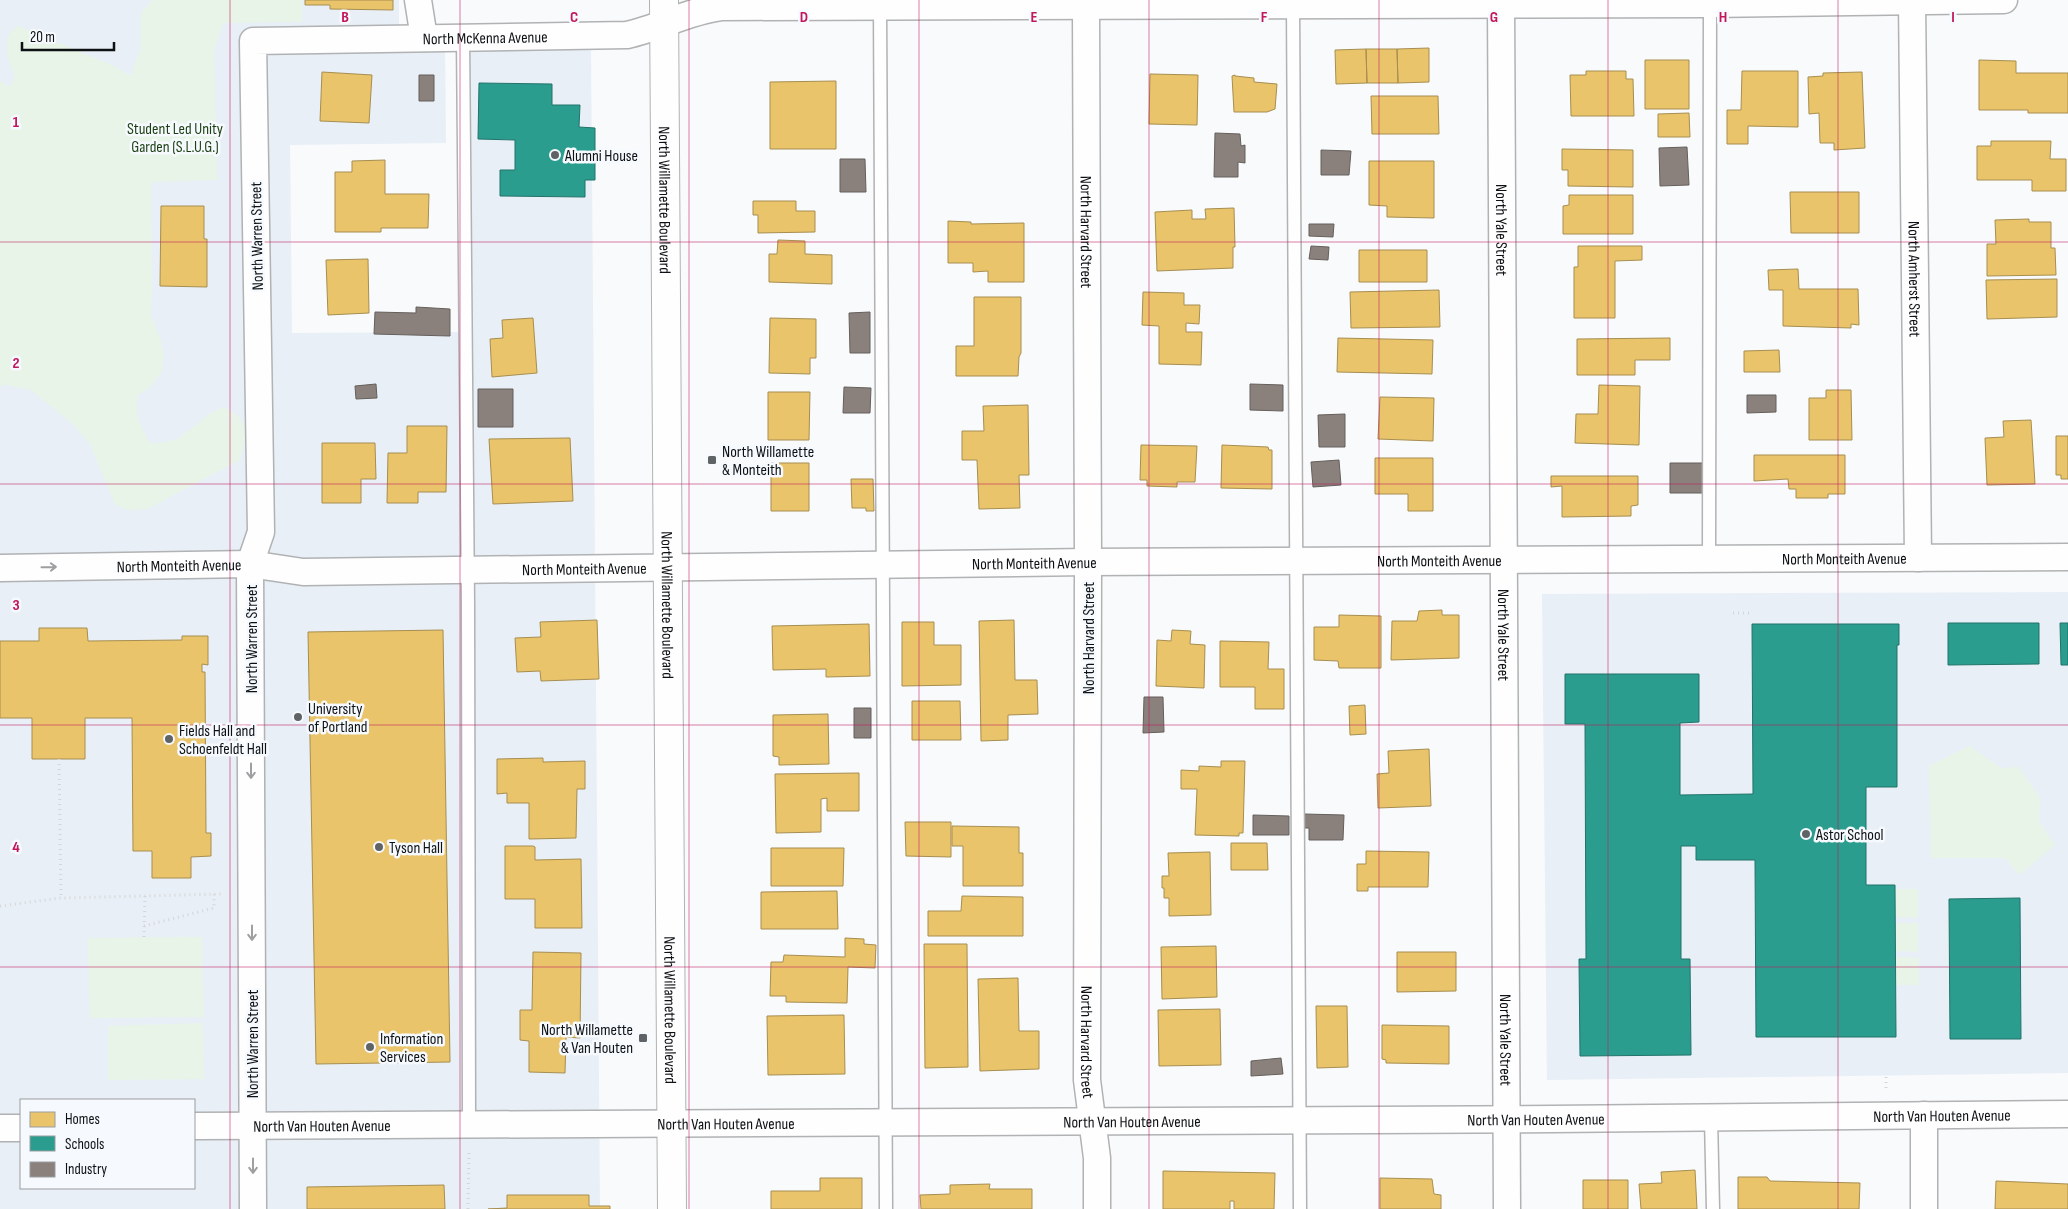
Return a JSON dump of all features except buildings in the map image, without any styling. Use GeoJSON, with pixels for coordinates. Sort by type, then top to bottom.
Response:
{"type":"FeatureCollection","features":[{"type":"Feature","properties":{"kind":"main road","name":"North Willamette Boulevard"},"geometry":{"type":"LineString","coordinates":[[664,12],[672,1209]]}},
{"type":"Feature","properties":{"kind":"street"},"geometry":{"type":"LineString","coordinates":[[418,0],[424,38]]}},
{"type":"Feature","properties":{"kind":"street","name":"North Amherst Street"},"geometry":{"type":"LineString","coordinates":[[1912,0],[1918,558]]}},
{"type":"Feature","properties":{"kind":"street","name":"North McKenna Avenue"},"geometry":{"type":"LineString","coordinates":[[253,41],[627,36],[664,12],[721,7],[1501,2],[1710,4],[2004,0]]}},
{"type":"Feature","properties":{"kind":"street","name":"North Yale Street"},"geometry":{"type":"LineString","coordinates":[[1501,2],[1507,1209]]}},
{"type":"Feature","properties":{"kind":"street","name":"North Harvard Street"},"geometry":{"type":"LineString","coordinates":[[1086,6],[1087,1080],[1097,1158],[1097,1209]]}},
{"type":"Feature","properties":{"kind":"street","name":"North Warren Street"},"geometry":{"type":"LineString","coordinates":[[253,41],[261,532],[250,564],[253,1209]]}},
{"type":"Feature","properties":{"kind":"street","name":"North Monteith Avenue"},"geometry":{"type":"LineString","coordinates":[[0,568],[250,564],[303,572],[1088,562],[2068,557]]}},
{"type":"Feature","properties":{"kind":"street","name":"North Van Houten Avenue"},"geometry":{"type":"LineString","coordinates":[[195,1126],[1092,1120],[1506,1120],[2068,1114]]}},
{"type":"Feature","properties":{"kind":"street"},"geometry":{"type":"LineString","coordinates":[[1924,1115],[1924,1209]]}},
{"type":"Feature","properties":{"kind":"street"},"geometry":{"type":"LineString","coordinates":[[0,1128],[20,1128]]}},
{"type":"Feature","properties":{"kind":"lane"},"geometry":{"type":"LineString","coordinates":[[1293,4],[1300,1209]]}},
{"type":"Feature","properties":{"kind":"lane"},"geometry":{"type":"LineString","coordinates":[[1709,560],[1710,4]]}},
{"type":"Feature","properties":{"kind":"lane"},"geometry":{"type":"LineString","coordinates":[[880,6],[886,1209]]}},
{"type":"Feature","properties":{"kind":"lane"},"geometry":{"type":"LineString","coordinates":[[463,38],[469,1124]]}},
{"type":"Feature","properties":{"kind":"lane"},"geometry":{"type":"LineString","coordinates":[[1711,1118],[1712,1209]]}},
{"type":"Feature","properties":{"kind":"path"},"geometry":{"type":"LineString","coordinates":[[1733,613],[1752,613]]}},
{"type":"Feature","properties":{"kind":"path"},"geometry":{"type":"LineString","coordinates":[[59,759],[62,898]]}},
{"type":"Feature","properties":{"kind":"path"},"geometry":{"type":"LineString","coordinates":[[0,906],[62,898],[214,894],[214,908],[144,926]]}},
{"type":"Feature","properties":{"kind":"path"},"geometry":{"type":"LineString","coordinates":[[144,937],[145,896]]}},
{"type":"Feature","properties":{"kind":"path"},"geometry":{"type":"LineString","coordinates":[[468,1209],[469,1124]]}},
{"type":"Feature","properties":{"kind":"shaded area","name":"University of Portland"},"geometry":{"type":"Polygon","coordinates":[[[0,0],[399,0],[399,49],[445,49],[446,143],[290,145],[292,333],[465,332],[464,49],[591,48],[600,1209],[0,1209],[0,0]]]}},
{"type":"Feature","properties":{"kind":"shaded area","name":"Astor School"},"geometry":{"type":"Polygon","coordinates":[[[2068,592],[2068,1073],[1547,1080],[1542,594],[2068,592]]]}},
{"type":"Feature","properties":{"kind":"green space","name":"Student Led Unity Garden (S.L.U.G.)"},"geometry":{"type":"Polygon","coordinates":[[[153,0],[302,0],[302,22],[223,23],[214,51],[217,180],[152,182],[151,184],[151,316],[160,338],[164,356],[162,372],[149,388],[138,395],[137,409],[139,420],[150,443],[161,443],[178,439],[211,413],[224,407],[233,412],[243,422],[245,435],[240,460],[147,509],[128,510],[115,504],[90,444],[74,425],[31,390],[7,385],[0,386],[0,81],[8,86],[12,83],[15,75],[8,55],[7,42],[12,31],[18,26],[116,67],[131,76],[141,47],[141,13],[153,0]]]}},
{"type":"Feature","properties":{"kind":"green space"},"geometry":{"type":"Polygon","coordinates":[[[1969,746],[2001,768],[2019,767],[2040,798],[2039,822],[2055,845],[2019,875],[2005,858],[1931,858],[1929,766],[1969,746]]]}},
{"type":"Feature","properties":{"kind":"green space"},"geometry":{"type":"Polygon","coordinates":[[[1895,889],[1918,889],[1918,918],[1895,917],[1895,889]]]}},
{"type":"Feature","properties":{"kind":"green space"},"geometry":{"type":"Polygon","coordinates":[[[1895,923],[1918,923],[1918,952],[1895,951],[1895,923]]]}},
{"type":"Feature","properties":{"kind":"green space"},"geometry":{"type":"Polygon","coordinates":[[[202,937],[204,1017],[90,1018],[88,938],[202,937]]]}},
{"type":"Feature","properties":{"kind":"green space"},"geometry":{"type":"Polygon","coordinates":[[[1895,957],[1919,958],[1919,985],[1895,985],[1895,957]]]}},
{"type":"Feature","properties":{"kind":"green space"},"geometry":{"type":"Polygon","coordinates":[[[203,1023],[204,1079],[108,1080],[108,1026],[203,1023]]]}},
{"type":"Feature","properties":{"kind":"place","name":"Alumni House"},"geometry":{"type":"Point","coordinates":[555,155]}},
{"type":"Feature","properties":{"kind":"place","name":"North Willamette & Monteith"},"geometry":{"type":"Point","coordinates":[712,460]}},
{"type":"Feature","properties":{"kind":"place","name":"University of Portland"},"geometry":{"type":"Point","coordinates":[298,717]}},
{"type":"Feature","properties":{"kind":"place","name":"Fields Hall and Schoenfeldt Hall"},"geometry":{"type":"Point","coordinates":[169,739]}},
{"type":"Feature","properties":{"kind":"place","name":"Astor School"},"geometry":{"type":"Point","coordinates":[1806,834]}},
{"type":"Feature","properties":{"kind":"place","name":"Tyson Hall"},"geometry":{"type":"Point","coordinates":[379,847]}},
{"type":"Feature","properties":{"kind":"place","name":"North Willamette & Van Houten"},"geometry":{"type":"Point","coordinates":[643,1038]}},
{"type":"Feature","properties":{"kind":"place","name":"Information Services"},"geometry":{"type":"Point","coordinates":[370,1047]}}]}
